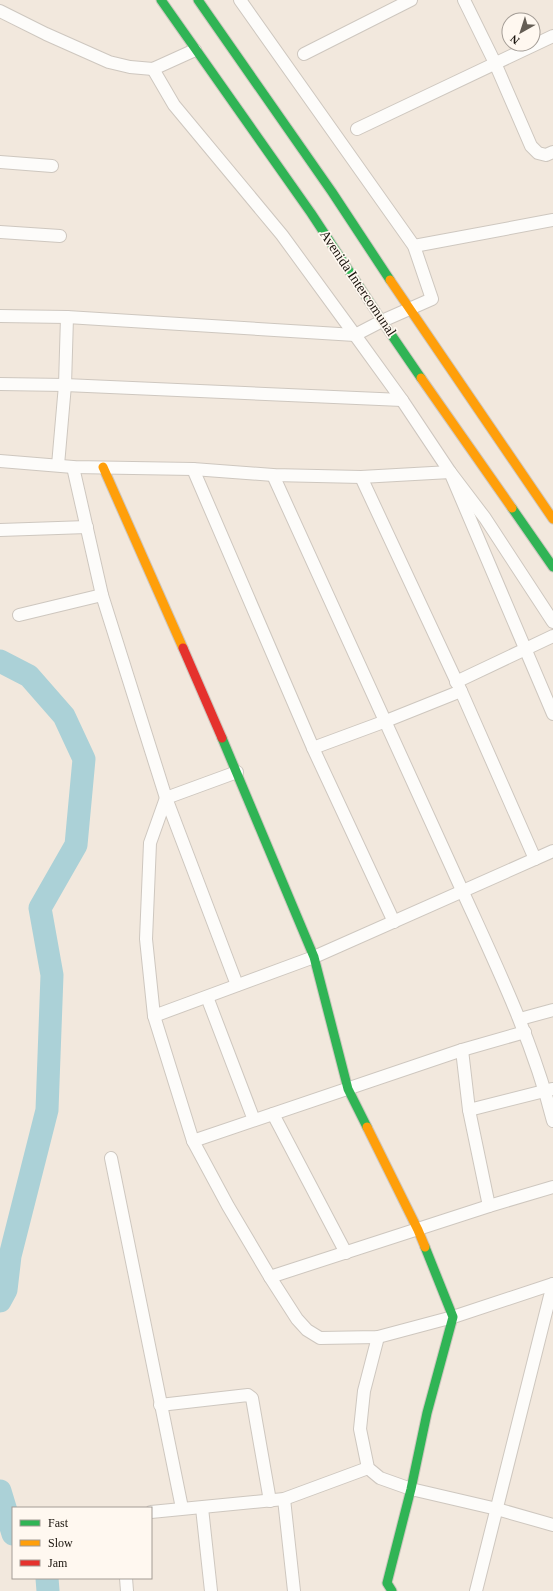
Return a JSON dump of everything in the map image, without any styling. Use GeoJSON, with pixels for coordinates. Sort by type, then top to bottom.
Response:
{"type":"FeatureCollection","features":[{"type":"Feature","properties":{"kind":"main road","name":"Avenida Intercomunal"},"geometry":{"type":"LineString","coordinates":[[161,0],[311,213],[382,321],[553,568]]}},
{"type":"Feature","properties":{"kind":"main road","name":"Avenida Intercomunal"},"geometry":{"type":"LineString","coordinates":[[198,0],[332,192],[410,308],[420,326],[553,518]]}},
{"type":"Feature","properties":{"kind":"main road"},"geometry":{"type":"LineString","coordinates":[[103,467],[237,772],[314,956],[348,1089],[418,1230],[453,1317],[427,1413],[411,1489],[387,1584],[392,1591]]}},
{"type":"Feature","properties":{"kind":"street"},"geometry":{"type":"LineString","coordinates":[[0,316],[68,317],[355,335],[382,321],[432,299],[414,246],[240,0]]}},
{"type":"Feature","properties":{"kind":"street"},"geometry":{"type":"LineString","coordinates":[[304,54],[411,0]]}},
{"type":"Feature","properties":{"kind":"street"},"geometry":{"type":"LineString","coordinates":[[464,0],[495,63],[532,146],[538,153],[546,155],[553,152]]}},
{"type":"Feature","properties":{"kind":"street"},"geometry":{"type":"LineString","coordinates":[[0,11],[46,34],[109,62],[130,67],[153,69],[195,50]]}},
{"type":"Feature","properties":{"kind":"street"},"geometry":{"type":"LineString","coordinates":[[358,129],[553,36]]}},
{"type":"Feature","properties":{"kind":"street"},"geometry":{"type":"LineString","coordinates":[[153,69],[174,105],[282,235],[355,335],[402,400],[450,472],[485,518],[553,622]]}},
{"type":"Feature","properties":{"kind":"street"},"geometry":{"type":"LineString","coordinates":[[0,162],[52,166]]}},
{"type":"Feature","properties":{"kind":"street"},"geometry":{"type":"LineString","coordinates":[[414,246],[553,220]]}},
{"type":"Feature","properties":{"kind":"street"},"geometry":{"type":"LineString","coordinates":[[0,232],[60,236]]}},
{"type":"Feature","properties":{"kind":"street"},"geometry":{"type":"LineString","coordinates":[[58,465],[65,385],[68,317]]}},
{"type":"Feature","properties":{"kind":"street"},"geometry":{"type":"LineString","coordinates":[[0,384],[65,385],[402,400]]}},
{"type":"Feature","properties":{"kind":"street"},"geometry":{"type":"LineString","coordinates":[[0,462],[73,467],[192,469],[273,475],[361,477],[450,472]]}},
{"type":"Feature","properties":{"kind":"street"},"geometry":{"type":"LineString","coordinates":[[73,467],[102,595],[166,798],[237,985]]}},
{"type":"Feature","properties":{"kind":"street"},"geometry":{"type":"LineString","coordinates":[[192,469],[313,748],[394,922]]}},
{"type":"Feature","properties":{"kind":"street"},"geometry":{"type":"LineString","coordinates":[[450,472],[553,714]]}},
{"type":"Feature","properties":{"kind":"street"},"geometry":{"type":"LineString","coordinates":[[273,475],[520,1019],[549,1089],[553,1122]]}},
{"type":"Feature","properties":{"kind":"street"},"geometry":{"type":"LineString","coordinates":[[361,477],[459,686],[535,859]]}},
{"type":"Feature","properties":{"kind":"street"},"geometry":{"type":"LineString","coordinates":[[0,530],[86,527]]}},
{"type":"Feature","properties":{"kind":"street"},"geometry":{"type":"LineString","coordinates":[[19,615],[102,595]]}},
{"type":"Feature","properties":{"kind":"street"},"geometry":{"type":"LineString","coordinates":[[313,748],[386,721],[459,686],[553,636]]}},
{"type":"Feature","properties":{"kind":"street"},"geometry":{"type":"LineString","coordinates":[[166,798],[237,772]]}},
{"type":"Feature","properties":{"kind":"street"},"geometry":{"type":"LineString","coordinates":[[166,798],[150,843],[146,939],[154,1016],[193,1141],[228,1206],[297,1319],[307,1330],[320,1338],[378,1337],[453,1317],[553,1284]]}},
{"type":"Feature","properties":{"kind":"street"},"geometry":{"type":"LineString","coordinates":[[154,1016],[314,956],[553,851]]}},
{"type":"Feature","properties":{"kind":"street"},"geometry":{"type":"LineString","coordinates":[[207,997],[254,1120]]}},
{"type":"Feature","properties":{"kind":"street"},"geometry":{"type":"LineString","coordinates":[[520,1019],[553,1010]]}},
{"type":"Feature","properties":{"kind":"street"},"geometry":{"type":"LineString","coordinates":[[193,1141],[462,1050],[525,1032]]}},
{"type":"Feature","properties":{"kind":"street"},"geometry":{"type":"LineString","coordinates":[[462,1050],[469,1110],[489,1206]]}},
{"type":"Feature","properties":{"kind":"street"},"geometry":{"type":"LineString","coordinates":[[469,1110],[549,1089]]}},
{"type":"Feature","properties":{"kind":"street"},"geometry":{"type":"LineString","coordinates":[[273,1114],[346,1253]]}},
{"type":"Feature","properties":{"kind":"street"},"geometry":{"type":"LineString","coordinates":[[111,1158],[182,1508]]}},
{"type":"Feature","properties":{"kind":"street"},"geometry":{"type":"LineString","coordinates":[[270,1277],[489,1206],[553,1187]]}},
{"type":"Feature","properties":{"kind":"street"},"geometry":{"type":"LineString","coordinates":[[476,1591],[553,1284]]}},
{"type":"Feature","properties":{"kind":"street"},"geometry":{"type":"LineString","coordinates":[[378,1337],[364,1391],[360,1429],[368,1468],[380,1478],[411,1489],[497,1508],[553,1525]]}},
{"type":"Feature","properties":{"kind":"street"},"geometry":{"type":"LineString","coordinates":[[160,1405],[248,1395],[252,1398],[270,1501]]}},
{"type":"Feature","properties":{"kind":"street"},"geometry":{"type":"LineString","coordinates":[[152,1512],[284,1499],[368,1468]]}},
{"type":"Feature","properties":{"kind":"street"},"geometry":{"type":"LineString","coordinates":[[284,1499],[294,1591]]}},
{"type":"Feature","properties":{"kind":"street"},"geometry":{"type":"LineString","coordinates":[[202,1508],[211,1591]]}},
{"type":"Feature","properties":{"kind":"street"},"geometry":{"type":"LineString","coordinates":[[126,1579],[127,1591]]}},
{"type":"Feature","properties":{"kind":"waterway"},"geometry":{"type":"LineString","coordinates":[[0,661],[29,676],[64,716],[84,759],[76,845],[40,908],[52,975],[47,1110],[10,1256],[6,1290],[0,1301]]}},
{"type":"Feature","properties":{"kind":"waterway"},"geometry":{"type":"LineString","coordinates":[[0,1491],[12,1531]]}},
{"type":"Feature","properties":{"kind":"waterway"},"geometry":{"type":"LineString","coordinates":[[47,1579],[48,1591]]}},
{"type":"Feature","properties":{"kind":"traffic: fast"},"geometry":{"type":"LineString","coordinates":[[161,0],[311,213],[421,378]]}},
{"type":"Feature","properties":{"kind":"traffic: fast"},"geometry":{"type":"LineString","coordinates":[[198,0],[332,192],[390,280]]}},
{"type":"Feature","properties":{"kind":"traffic: fast"},"geometry":{"type":"LineString","coordinates":[[512,508],[553,567]]}},
{"type":"Feature","properties":{"kind":"traffic: fast"},"geometry":{"type":"LineString","coordinates":[[222,738],[314,957],[348,1089],[367,1127]]}},
{"type":"Feature","properties":{"kind":"traffic: fast"},"geometry":{"type":"LineString","coordinates":[[392,1591],[387,1583],[411,1489],[427,1413],[453,1317],[425,1247]]}},
{"type":"Feature","properties":{"kind":"traffic: slow"},"geometry":{"type":"LineString","coordinates":[[390,280],[553,519]]}},
{"type":"Feature","properties":{"kind":"traffic: slow"},"geometry":{"type":"LineString","coordinates":[[421,378],[512,508]]}},
{"type":"Feature","properties":{"kind":"traffic: slow"},"geometry":{"type":"LineString","coordinates":[[103,467],[183,648]]}},
{"type":"Feature","properties":{"kind":"traffic: slow"},"geometry":{"type":"LineString","coordinates":[[367,1127],[425,1247]]}},
{"type":"Feature","properties":{"kind":"traffic: jam"},"geometry":{"type":"LineString","coordinates":[[183,648],[222,738]]}}]}
